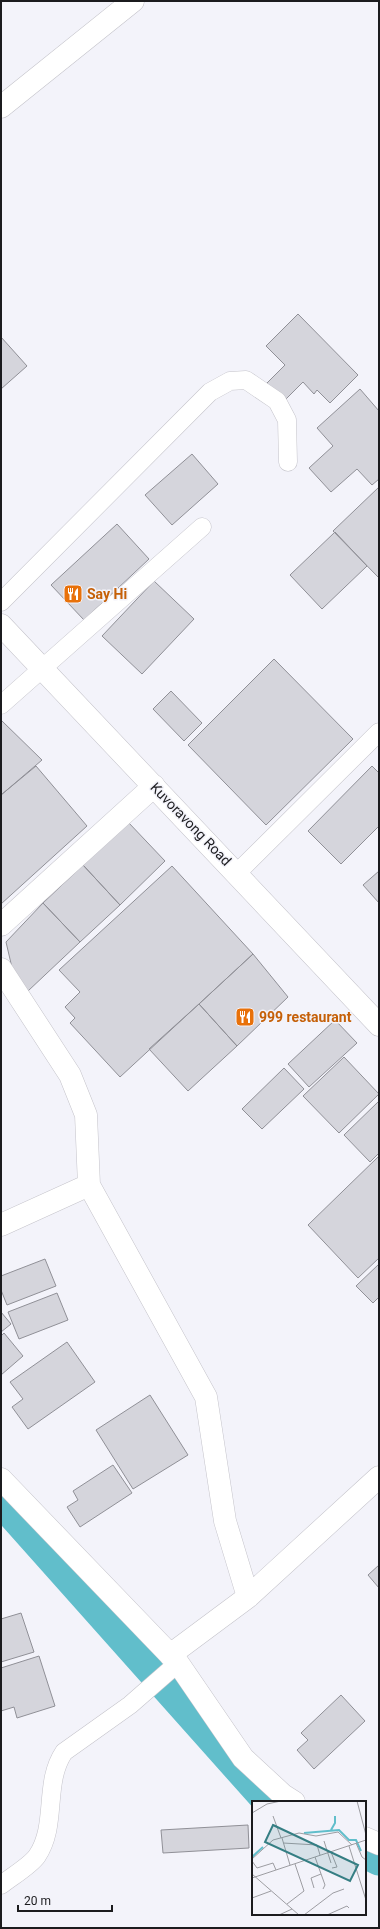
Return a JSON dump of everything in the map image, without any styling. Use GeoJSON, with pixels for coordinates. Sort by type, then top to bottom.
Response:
{"type":"FeatureCollection","features":[{"type":"Feature","properties":{"kind":"street"},"geometry":{"type":"LineString","coordinates":[[1,107],[133,1]]}},
{"type":"Feature","properties":{"kind":"street","name":"Kuvoravong Road"},"geometry":{"type":"LineString","coordinates":[[1,625],[379,1025]]}},
{"type":"Feature","properties":{"kind":"street"},"geometry":{"type":"LineString","coordinates":[[1,925],[154,786]]}},
{"type":"Feature","properties":{"kind":"street"},"geometry":{"type":"LineString","coordinates":[[1,969],[73,1082],[86,1115],[89,1184],[206,1397],[225,1521],[248,1597]]}},
{"type":"Feature","properties":{"kind":"street"},"geometry":{"type":"LineString","coordinates":[[1,1225],[89,1184]]}},
{"type":"Feature","properties":{"kind":"street"},"geometry":{"type":"LineString","coordinates":[[171,1664],[248,1597],[379,1477]]}},
{"type":"Feature","properties":{"kind":"street"},"geometry":{"type":"LineString","coordinates":[[1,1479],[171,1664],[243,1758],[283,1795],[292,1801]]}},
{"type":"Feature","properties":{"kind":"street"},"geometry":{"type":"LineString","coordinates":[[366,1838],[379,1844]]}},
{"type":"Feature","properties":{"kind":"lane"},"geometry":{"type":"LineString","coordinates":[[1,602],[210,392],[230,381],[246,380],[277,401],[286,420],[288,462]]}},
{"type":"Feature","properties":{"kind":"lane"},"geometry":{"type":"LineString","coordinates":[[1,705],[202,527]]}},
{"type":"Feature","properties":{"kind":"lane"},"geometry":{"type":"LineString","coordinates":[[237,873],[379,732]]}},
{"type":"Feature","properties":{"kind":"lane"},"geometry":{"type":"LineString","coordinates":[[1,1885],[36,1857],[42,1847],[49,1822],[53,1776],[58,1761],[64,1752],[130,1705],[171,1664]]}},
{"type":"Feature","properties":{"kind":"building"},"geometry":{"type":"Polygon","coordinates":[[[298,314],[358,375],[330,403],[317,390],[314,394],[303,382],[284,401],[267,383],[285,365],[266,346],[298,314]]]}},
{"type":"Feature","properties":{"kind":"building"},"geometry":{"type":"Polygon","coordinates":[[[1,337],[27,366],[1,389],[1,337]]]}},
{"type":"Feature","properties":{"kind":"building"},"geometry":{"type":"Polygon","coordinates":[[[360,389],[379,411],[379,479],[372,485],[357,469],[331,492],[309,468],[333,446],[317,428],[360,389]]]}},
{"type":"Feature","properties":{"kind":"building"},"geometry":{"type":"Polygon","coordinates":[[[192,454],[218,484],[172,525],[145,495],[192,454]]]}},
{"type":"Feature","properties":{"kind":"building"},"geometry":{"type":"Polygon","coordinates":[[[379,487],[379,578],[333,531],[379,487]]]}},
{"type":"Feature","properties":{"kind":"building"},"geometry":{"type":"Polygon","coordinates":[[[117,524],[149,559],[84,620],[51,585],[117,524]]]}},
{"type":"Feature","properties":{"kind":"building"},"geometry":{"type":"Polygon","coordinates":[[[335,532],[367,566],[322,609],[290,575],[335,532]]]}},
{"type":"Feature","properties":{"kind":"building"},"geometry":{"type":"Polygon","coordinates":[[[154,581],[194,619],[142,674],[102,636],[154,581]]]}},
{"type":"Feature","properties":{"kind":"building"},"geometry":{"type":"Polygon","coordinates":[[[274,659],[353,739],[266,825],[188,745],[274,659]]]}},
{"type":"Feature","properties":{"kind":"building"},"geometry":{"type":"Polygon","coordinates":[[[171,691],[202,723],[184,741],[153,709],[171,691]]]}},
{"type":"Feature","properties":{"kind":"building"},"geometry":{"type":"Polygon","coordinates":[[[1,720],[42,760],[1,795],[1,720]]]}},
{"type":"Feature","properties":{"kind":"building"},"geometry":{"type":"Polygon","coordinates":[[[36,766],[87,826],[1,904],[1,795],[36,766]]]}},
{"type":"Feature","properties":{"kind":"building"},"geometry":{"type":"Polygon","coordinates":[[[372,766],[379,773],[379,826],[341,864],[308,831],[372,766]]]}},
{"type":"Feature","properties":{"kind":"building"},"geometry":{"type":"Polygon","coordinates":[[[128,822],[165,861],[120,905],[83,865],[128,822]]]}},
{"type":"Feature","properties":{"kind":"building"},"geometry":{"type":"Polygon","coordinates":[[[83,865],[120,905],[80,942],[43,903],[83,865]]]}},
{"type":"Feature","properties":{"kind":"building"},"geometry":{"type":"Polygon","coordinates":[[[172,866],[253,954],[120,1077],[70,1023],[75,1018],[65,1007],[80,992],[59,970],[172,866]]]}},
{"type":"Feature","properties":{"kind":"building"},"geometry":{"type":"Polygon","coordinates":[[[379,871],[379,903],[363,885],[379,871]]]}},
{"type":"Feature","properties":{"kind":"building"},"geometry":{"type":"Polygon","coordinates":[[[43,903],[80,942],[28,991],[13,972],[6,942],[43,903]]]}},
{"type":"Feature","properties":{"kind":"building"},"geometry":{"type":"Polygon","coordinates":[[[253,954],[288,997],[237,1046],[199,1004],[253,954]]]}},
{"type":"Feature","properties":{"kind":"building"},"geometry":{"type":"Polygon","coordinates":[[[199,1004],[237,1046],[188,1091],[149,1049],[199,1004]]]}},
{"type":"Feature","properties":{"kind":"building"},"geometry":{"type":"Polygon","coordinates":[[[335,1020],[357,1043],[309,1087],[288,1064],[335,1020]]]}},
{"type":"Feature","properties":{"kind":"building"},"geometry":{"type":"Polygon","coordinates":[[[344,1057],[379,1094],[339,1133],[303,1096],[344,1057]]]}},
{"type":"Feature","properties":{"kind":"building"},"geometry":{"type":"Polygon","coordinates":[[[284,1068],[304,1089],[262,1129],[242,1109],[284,1068]]]}},
{"type":"Feature","properties":{"kind":"building"},"geometry":{"type":"Polygon","coordinates":[[[379,1101],[379,1153],[370,1162],[344,1135],[379,1101]]]}},
{"type":"Feature","properties":{"kind":"building"},"geometry":{"type":"Polygon","coordinates":[[[379,1156],[379,1258],[358,1278],[308,1225],[379,1156]]]}},
{"type":"Feature","properties":{"kind":"building"},"geometry":{"type":"Polygon","coordinates":[[[45,1259],[56,1286],[7,1305],[1,1290],[1,1276],[45,1259]]]}},
{"type":"Feature","properties":{"kind":"building"},"geometry":{"type":"Polygon","coordinates":[[[379,1264],[379,1297],[373,1303],[356,1286],[379,1264]]]}},
{"type":"Feature","properties":{"kind":"building"},"geometry":{"type":"Polygon","coordinates":[[[57,1293],[68,1320],[19,1339],[8,1312],[57,1293]]]}},
{"type":"Feature","properties":{"kind":"building"},"geometry":{"type":"Polygon","coordinates":[[[1,1312],[11,1324],[1,1332],[1,1312]]]}},
{"type":"Feature","properties":{"kind":"building"},"geometry":{"type":"Polygon","coordinates":[[[4,1333],[23,1356],[1,1375],[1,1336],[4,1333]]]}},
{"type":"Feature","properties":{"kind":"building"},"geometry":{"type":"Polygon","coordinates":[[[67,1342],[95,1382],[28,1429],[12,1407],[23,1399],[10,1382],[67,1342]]]}},
{"type":"Feature","properties":{"kind":"building"},"geometry":{"type":"Polygon","coordinates":[[[150,1395],[188,1455],[133,1489],[96,1430],[150,1395]]]}},
{"type":"Feature","properties":{"kind":"building"},"geometry":{"type":"Polygon","coordinates":[[[113,1465],[132,1493],[80,1527],[67,1507],[78,1500],[73,1491],[113,1465]]]}},
{"type":"Feature","properties":{"kind":"building"},"geometry":{"type":"Polygon","coordinates":[[[379,1565],[379,1588],[368,1575],[379,1565]]]}},
{"type":"Feature","properties":{"kind":"building"},"geometry":{"type":"Polygon","coordinates":[[[21,1613],[34,1652],[1,1662],[1,1619],[21,1613]]]}},
{"type":"Feature","properties":{"kind":"building"},"geometry":{"type":"Polygon","coordinates":[[[39,1656],[55,1706],[17,1718],[14,1707],[1,1711],[1,1668],[39,1656]]]}},
{"type":"Feature","properties":{"kind":"building"},"geometry":{"type":"Polygon","coordinates":[[[341,1695],[365,1721],[314,1769],[297,1750],[308,1740],[301,1733],[341,1695]]]}},
{"type":"Feature","properties":{"kind":"building"},"geometry":{"type":"Polygon","coordinates":[[[248,1825],[249,1848],[163,1853],[161,1830],[248,1825]]]}},
{"type":"Feature","properties":{"kind":"waterway"},"geometry":{"type":"LineString","coordinates":[[1,1500],[269,1801]]}},
{"type":"Feature","properties":{"kind":"waterway"},"geometry":{"type":"LineString","coordinates":[[366,1852],[379,1859]]}},
{"type":"Feature","properties":{"kind":"place","name":"Say Hi"},"geometry":{"type":"Point","coordinates":[73,594]}},
{"type":"Feature","properties":{"kind":"place","name":"999 restaurant"},"geometry":{"type":"Point","coordinates":[245,1017]}}]}
